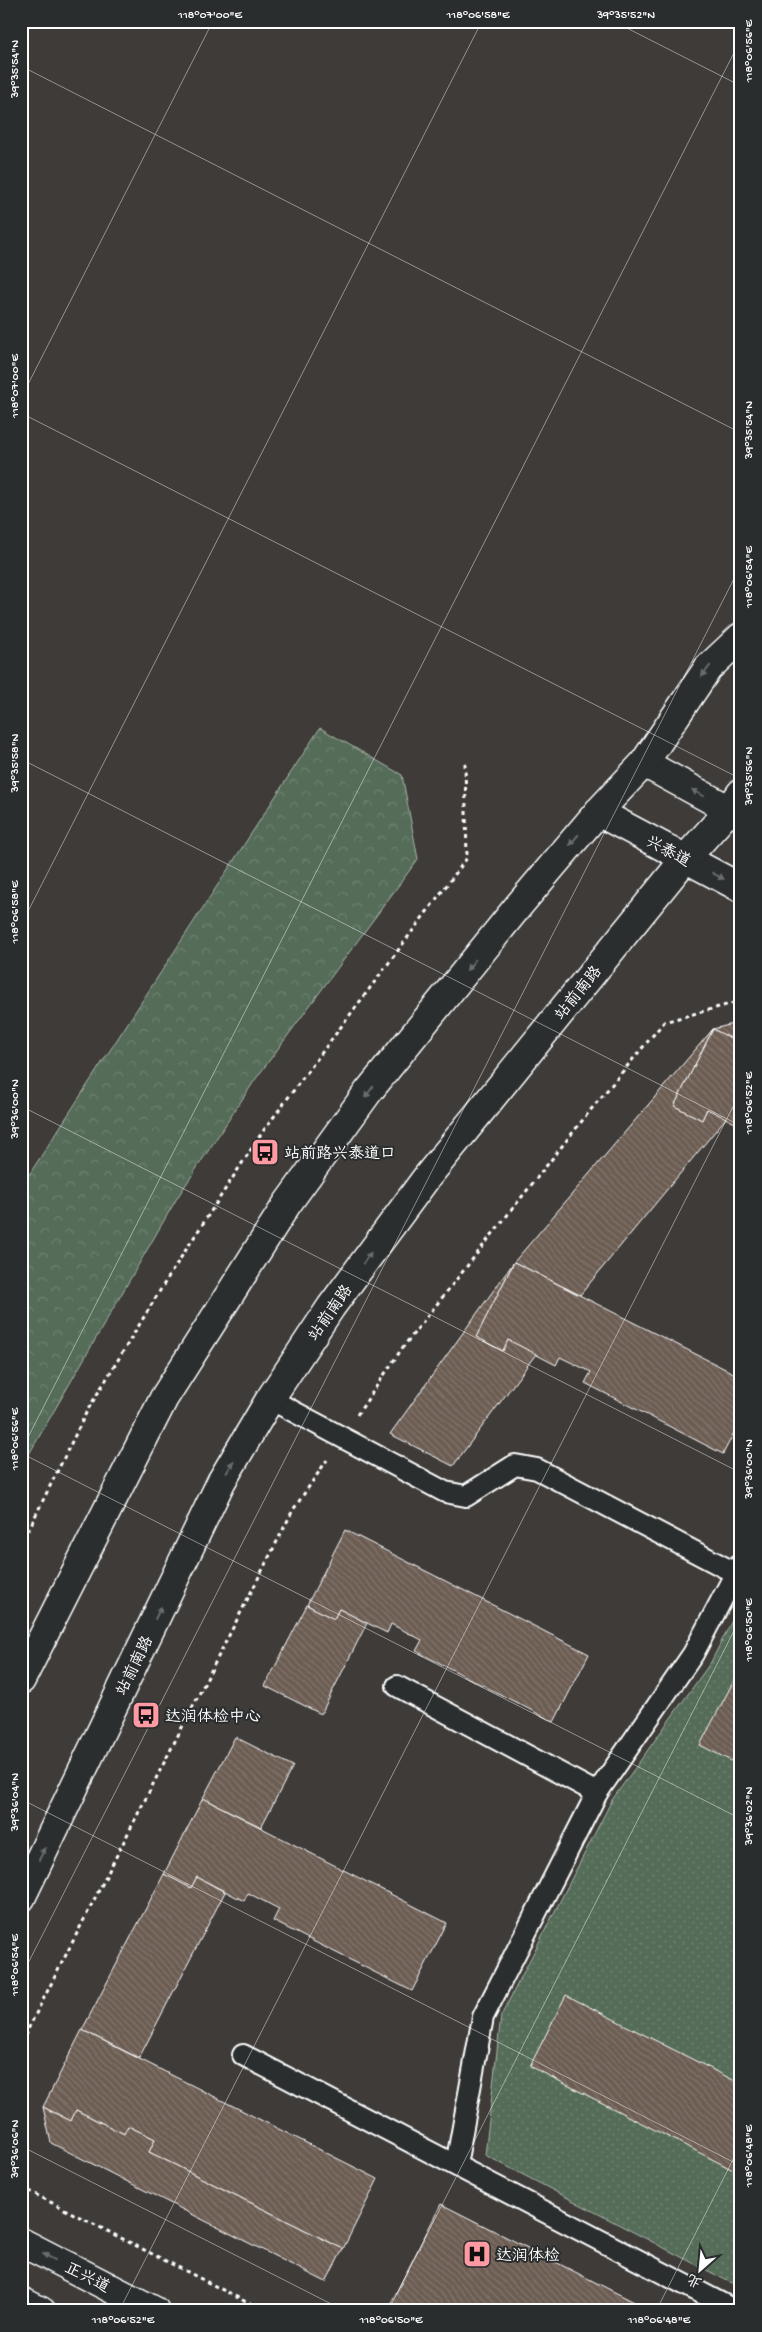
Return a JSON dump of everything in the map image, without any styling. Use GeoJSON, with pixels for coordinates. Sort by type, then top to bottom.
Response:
{"type":"FeatureCollection","features":[{"type":"Feature","properties":{"kind":"main road"},"geometry":{"type":"LineString","coordinates":[[21,1680],[164,1398],[287,1204],[368,1092],[520,904],[598,812],[644,763],[708,668],[741,637]]}},
{"type":"Feature","properties":{"kind":"main road"},"geometry":{"type":"LineString","coordinates":[[644,763],[737,806]]}},
{"type":"Feature","properties":{"kind":"main road","name":"站前南路"},"geometry":{"type":"LineString","coordinates":[[21,1898],[221,1482],[270,1399],[331,1307],[428,1177],[685,859],[737,806]]}},
{"type":"Feature","properties":{"kind":"main road","name":"兴泰道"},"geometry":{"type":"LineString","coordinates":[[598,812],[741,888]]}},
{"type":"Feature","properties":{"kind":"main road","name":"正兴道"},"geometry":{"type":"LineString","coordinates":[[21,2242],[155,2311]]}},
{"type":"Feature","properties":{"kind":"main road"},"geometry":{"type":"LineString","coordinates":[[21,2301],[41,2311]]}},
{"type":"Feature","properties":{"kind":"lane"},"geometry":{"type":"LineString","coordinates":[[270,1399],[445,1492],[466,1496],[515,1465],[538,1469],[738,1568],[693,1654],[597,1793],[483,2018],[456,2166]]}},
{"type":"Feature","properties":{"kind":"lane"},"geometry":{"type":"LineString","coordinates":[[397,1686],[597,1793]]}},
{"type":"Feature","properties":{"kind":"lane"},"geometry":{"type":"LineString","coordinates":[[244,2055],[736,2311]]}},
{"type":"Feature","properties":{"kind":"path"},"geometry":{"type":"LineString","coordinates":[[21,1545],[87,1412],[167,1279],[261,1134],[467,858],[465,763]]}},
{"type":"Feature","properties":{"kind":"path"},"geometry":{"type":"LineString","coordinates":[[21,2043],[292,1510],[403,1348],[592,1107],[664,1022],[741,1001]]}},
{"type":"Feature","properties":{"kind":"path"},"geometry":{"type":"LineString","coordinates":[[21,2187],[264,2311]]}},
{"type":"Feature","properties":{"kind":"green space"},"geometry":{"type":"Polygon","coordinates":[[[320,728],[402,775],[418,859],[255,1080],[177,1198],[21,1468],[21,1187],[320,728]]]}},
{"type":"Feature","properties":{"kind":"green space"},"geometry":{"type":"Polygon","coordinates":[[[741,1603],[741,2288],[485,2155],[501,2016],[612,1800],[711,1662],[741,1603]]]}},
{"type":"Feature","properties":{"kind":"building"},"geometry":{"type":"Polygon","coordinates":[[[741,1022],[741,1044],[713,1029],[741,1022]]]}},
{"type":"Feature","properties":{"kind":"building"},"geometry":{"type":"Polygon","coordinates":[[[713,1029],[741,1044],[741,1126],[707,1109],[702,1120],[674,1106],[713,1029]]]}},
{"type":"Feature","properties":{"kind":"building"},"geometry":{"type":"Polygon","coordinates":[[[713,1029],[674,1106],[702,1120],[707,1109],[726,1118],[580,1295],[514,1262],[713,1029]]]}},
{"type":"Feature","properties":{"kind":"building"},"geometry":{"type":"Polygon","coordinates":[[[514,1262],[741,1377],[741,1419],[723,1454],[585,1383],[591,1372],[560,1357],[556,1365],[508,1340],[503,1351],[476,1337],[514,1262]]]}},
{"type":"Feature","properties":{"kind":"building"},"geometry":{"type":"Polygon","coordinates":[[[514,1262],[476,1337],[503,1351],[508,1340],[536,1354],[453,1466],[390,1434],[514,1262]]]}},
{"type":"Feature","properties":{"kind":"building"},"geometry":{"type":"Polygon","coordinates":[[[345,1530],[589,1654],[554,1722],[416,1651],[422,1640],[391,1624],[387,1633],[339,1609],[334,1619],[307,1605],[345,1530]]]}},
{"type":"Feature","properties":{"kind":"building"},"geometry":{"type":"Polygon","coordinates":[[[307,1605],[334,1619],[339,1609],[367,1623],[321,1714],[265,1686],[307,1605]]]}},
{"type":"Feature","properties":{"kind":"building"},"geometry":{"type":"Polygon","coordinates":[[[739,1671],[741,1672],[741,1766],[700,1745],[739,1671]]]}},
{"type":"Feature","properties":{"kind":"building"},"geometry":{"type":"Polygon","coordinates":[[[235,1737],[293,1766],[261,1827],[203,1798],[235,1737]]]}},
{"type":"Feature","properties":{"kind":"building"},"geometry":{"type":"Polygon","coordinates":[[[203,1798],[447,1923],[412,1991],[273,1921],[279,1909],[248,1893],[244,1901],[197,1877],[191,1888],[164,1874],[203,1798]]]}},
{"type":"Feature","properties":{"kind":"building"},"geometry":{"type":"Polygon","coordinates":[[[164,1874],[191,1888],[197,1877],[225,1892],[139,2058],[82,2030],[164,1874]]]}},
{"type":"Feature","properties":{"kind":"building"},"geometry":{"type":"Polygon","coordinates":[[[566,1995],[741,2084],[741,2174],[530,2066],[566,1995]]]}},
{"type":"Feature","properties":{"kind":"building"},"geometry":{"type":"Polygon","coordinates":[[[82,2030],[378,2179],[343,2249],[149,2152],[155,2139],[128,2126],[124,2134],[76,2110],[71,2121],[43,2107],[82,2030]]]}},
{"type":"Feature","properties":{"kind":"building"},"geometry":{"type":"Polygon","coordinates":[[[43,2107],[71,2121],[76,2110],[124,2134],[128,2126],[155,2139],[149,2152],[343,2249],[326,2282],[51,2143],[43,2107]]]}},
{"type":"Feature","properties":{"kind":"building","name":"达润体检"},"geometry":{"type":"Polygon","coordinates":[[[441,2204],[652,2311],[407,2311],[391,2303],[441,2204]]]}},
{"type":"Feature","properties":{"kind":"place","name":"站前路兴泰道口"},"geometry":{"type":"Point","coordinates":[265,1152]}},
{"type":"Feature","properties":{"kind":"place","name":"达润体检中心"},"geometry":{"type":"Point","coordinates":[146,1715]}},
{"type":"Feature","properties":{"kind":"place","name":"达润体检"},"geometry":{"type":"Point","coordinates":[477,2254]}}]}
